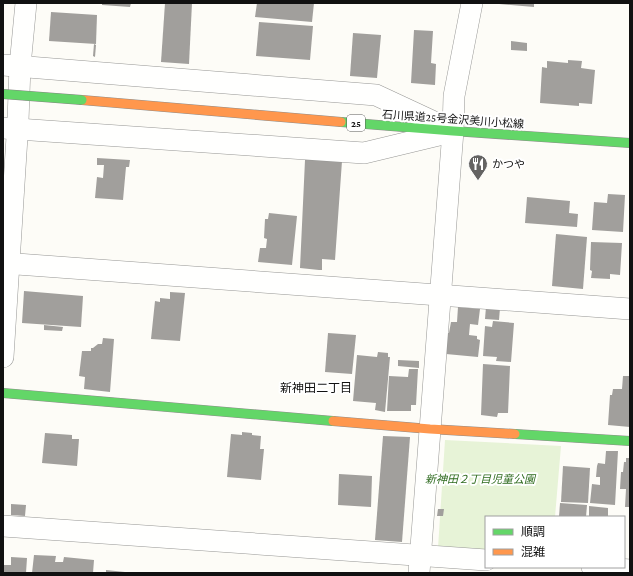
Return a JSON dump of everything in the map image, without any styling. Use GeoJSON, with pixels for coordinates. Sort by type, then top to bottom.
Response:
{"type":"FeatureCollection","features":[{"type":"Feature","properties":{"kind":"main road","name":"石川県道25号金沢美川小松線"},"geometry":{"type":"LineString","coordinates":[[3,94],[453,131],[630,143]]}},
{"type":"Feature","properties":{"kind":"main road"},"geometry":{"type":"LineString","coordinates":[[3,393],[430,428],[630,441]]}},
{"type":"Feature","properties":{"kind":"street"},"geometry":{"type":"LineString","coordinates":[[3,357],[11,66],[26,3]]}},
{"type":"Feature","properties":{"kind":"street"},"geometry":{"type":"LineString","coordinates":[[420,564],[453,131],[454,96],[472,3]]}},
{"type":"Feature","properties":{"kind":"street"},"geometry":{"type":"LineString","coordinates":[[11,66],[376,95],[453,131]]}},
{"type":"Feature","properties":{"kind":"street"},"geometry":{"type":"LineString","coordinates":[[10,129],[364,153],[453,131]]}},
{"type":"Feature","properties":{"kind":"street"},"geometry":{"type":"LineString","coordinates":[[6,264],[630,309]]}},
{"type":"Feature","properties":{"kind":"street"},"geometry":{"type":"LineString","coordinates":[[3,526],[420,564],[485,560]]}},
{"type":"Feature","properties":{"kind":"street"},"geometry":{"type":"LineString","coordinates":[[605,568],[630,570]]}},
{"type":"Feature","properties":{"kind":"green space","name":"新神田２丁目児童公園"},"geometry":{"type":"Polygon","coordinates":[[[445,440],[561,446],[555,516],[485,516],[485,550],[438,548],[445,440]]]}},
{"type":"Feature","properties":{"kind":"building"},"geometry":{"type":"Polygon","coordinates":[[[102,3],[131,3],[130,7],[102,5],[102,3]]]}},
{"type":"Feature","properties":{"kind":"building"},"geometry":{"type":"Polygon","coordinates":[[[165,3],[192,3],[189,64],[161,62],[165,3]]]}},
{"type":"Feature","properties":{"kind":"building"},"geometry":{"type":"Polygon","coordinates":[[[257,3],[314,3],[312,22],[255,17],[257,3]]]}},
{"type":"Feature","properties":{"kind":"building"},"geometry":{"type":"Polygon","coordinates":[[[534,3],[534,7],[499,4],[534,3]]]}},
{"type":"Feature","properties":{"kind":"building"},"geometry":{"type":"Polygon","coordinates":[[[51,12],[97,15],[96,44],[49,41],[51,12]]]}},
{"type":"Feature","properties":{"kind":"building"},"geometry":{"type":"Polygon","coordinates":[[[259,22],[313,26],[310,60],[256,56],[259,22]]]}},
{"type":"Feature","properties":{"kind":"building"},"geometry":{"type":"Polygon","coordinates":[[[414,30],[433,31],[431,63],[436,64],[435,85],[411,83],[414,30]]]}},
{"type":"Feature","properties":{"kind":"building"},"geometry":{"type":"Polygon","coordinates":[[[353,33],[381,35],[377,78],[350,76],[353,33]]]}},
{"type":"Feature","properties":{"kind":"building"},"geometry":{"type":"Polygon","coordinates":[[[511,41],[527,43],[527,51],[511,50],[511,41]]]}},
{"type":"Feature","properties":{"kind":"building"},"geometry":{"type":"Polygon","coordinates":[[[94,44],[96,45],[95,57],[93,56],[94,44]]]}},
{"type":"Feature","properties":{"kind":"building"},"geometry":{"type":"Polygon","coordinates":[[[568,60],[582,61],[581,68],[595,70],[592,104],[579,103],[579,106],[540,103],[542,67],[547,68],[547,61],[568,63],[568,60]]]}},
{"type":"Feature","properties":{"kind":"building"},"geometry":{"type":"Polygon","coordinates":[[[97,158],[130,160],[129,167],[126,167],[123,200],[95,198],[97,177],[103,178],[104,165],[97,165],[97,158]]]}},
{"type":"Feature","properties":{"kind":"building"},"geometry":{"type":"Polygon","coordinates":[[[305,160],[342,161],[335,260],[322,259],[322,270],[300,268],[305,160]]]}},
{"type":"Feature","properties":{"kind":"building"},"geometry":{"type":"Polygon","coordinates":[[[608,194],[625,195],[623,232],[592,230],[594,202],[607,203],[608,194]]]}},
{"type":"Feature","properties":{"kind":"building"},"geometry":{"type":"Polygon","coordinates":[[[527,197],[570,201],[569,213],[578,214],[577,227],[525,223],[527,197]]]}},
{"type":"Feature","properties":{"kind":"building"},"geometry":{"type":"Polygon","coordinates":[[[269,213],[297,216],[292,265],[258,262],[260,248],[266,248],[267,239],[264,238],[265,219],[268,219],[269,213]]]}},
{"type":"Feature","properties":{"kind":"building"},"geometry":{"type":"Polygon","coordinates":[[[556,234],[587,237],[583,289],[552,286],[556,234]]]}},
{"type":"Feature","properties":{"kind":"building"},"geometry":{"type":"Polygon","coordinates":[[[591,242],[622,243],[620,275],[610,274],[610,279],[591,278],[591,242]]]}},
{"type":"Feature","properties":{"kind":"building"},"geometry":{"type":"Polygon","coordinates":[[[24,291],[83,296],[81,327],[22,323],[24,291]]]}},
{"type":"Feature","properties":{"kind":"building"},"geometry":{"type":"Polygon","coordinates":[[[170,292],[185,293],[180,341],[151,339],[155,301],[160,302],[160,298],[170,299],[170,292]]]}},
{"type":"Feature","properties":{"kind":"building"},"geometry":{"type":"Polygon","coordinates":[[[458,307],[480,309],[478,325],[470,324],[469,335],[477,336],[477,339],[480,340],[478,357],[446,354],[447,333],[449,333],[451,322],[457,322],[458,307]]]}},
{"type":"Feature","properties":{"kind":"building"},"geometry":{"type":"Polygon","coordinates":[[[486,307],[500,308],[499,320],[485,319],[486,307]]]}},
{"type":"Feature","properties":{"kind":"building"},"geometry":{"type":"Polygon","coordinates":[[[493,321],[514,323],[511,362],[496,361],[497,357],[483,356],[485,326],[492,327],[493,321]]]}},
{"type":"Feature","properties":{"kind":"building"},"geometry":{"type":"Polygon","coordinates":[[[44,325],[63,327],[62,331],[44,330],[44,325]]]}},
{"type":"Feature","properties":{"kind":"building"},"geometry":{"type":"Polygon","coordinates":[[[328,333],[356,335],[352,374],[325,372],[328,333]]]}},
{"type":"Feature","properties":{"kind":"building"},"geometry":{"type":"Polygon","coordinates":[[[103,338],[114,339],[110,392],[84,389],[85,377],[79,376],[82,351],[91,351],[91,348],[98,344],[102,344],[103,338]]]}},
{"type":"Feature","properties":{"kind":"building"},"geometry":{"type":"Polygon","coordinates":[[[378,352],[388,353],[388,357],[390,357],[385,412],[375,410],[376,403],[353,401],[357,355],[377,357],[378,352]]]}},
{"type":"Feature","properties":{"kind":"building"},"geometry":{"type":"Polygon","coordinates":[[[398,360],[419,361],[419,368],[398,366],[398,360]]]}},
{"type":"Feature","properties":{"kind":"building"},"geometry":{"type":"Polygon","coordinates":[[[483,364],[510,366],[508,413],[498,413],[497,417],[481,415],[483,364]]]}},
{"type":"Feature","properties":{"kind":"building"},"geometry":{"type":"Polygon","coordinates":[[[409,369],[418,369],[416,405],[411,405],[411,411],[387,411],[389,376],[408,377],[409,369]]]}},
{"type":"Feature","properties":{"kind":"building"},"geometry":{"type":"Polygon","coordinates":[[[623,376],[630,376],[630,427],[608,425],[610,395],[612,395],[613,389],[622,389],[623,376]]]}},
{"type":"Feature","properties":{"kind":"building"},"geometry":{"type":"Polygon","coordinates":[[[242,432],[261,436],[260,449],[264,449],[261,480],[227,477],[231,434],[242,435],[242,432]]]}},
{"type":"Feature","properties":{"kind":"building"},"geometry":{"type":"Polygon","coordinates":[[[45,433],[72,435],[72,439],[79,439],[77,466],[42,463],[45,433]]]}},
{"type":"Feature","properties":{"kind":"building"},"geometry":{"type":"Polygon","coordinates":[[[383,436],[410,437],[402,542],[375,540],[383,436]]]}},
{"type":"Feature","properties":{"kind":"building"},"geometry":{"type":"Polygon","coordinates":[[[606,451],[618,451],[615,505],[590,503],[592,484],[600,485],[600,477],[596,477],[597,466],[598,463],[605,464],[606,451]]]}},
{"type":"Feature","properties":{"kind":"building"},"geometry":{"type":"Polygon","coordinates":[[[626,458],[630,458],[630,507],[625,507],[626,489],[620,489],[621,472],[623,472],[626,458]]]}},
{"type":"Feature","properties":{"kind":"building"},"geometry":{"type":"Polygon","coordinates":[[[563,466],[590,468],[588,503],[561,502],[563,466]]]}},
{"type":"Feature","properties":{"kind":"building"},"geometry":{"type":"Polygon","coordinates":[[[339,474],[372,476],[371,507],[338,505],[339,474]]]}},
{"type":"Feature","properties":{"kind":"building"},"geometry":{"type":"Polygon","coordinates":[[[560,503],[587,505],[586,516],[559,516],[560,503]]]}},
{"type":"Feature","properties":{"kind":"building"},"geometry":{"type":"Polygon","coordinates":[[[11,504],[26,505],[25,516],[11,515],[11,504]]]}},
{"type":"Feature","properties":{"kind":"building"},"geometry":{"type":"Polygon","coordinates":[[[589,506],[608,508],[608,516],[589,516],[589,506]]]}},
{"type":"Feature","properties":{"kind":"building"},"geometry":{"type":"Polygon","coordinates":[[[438,509],[444,509],[443,516],[437,516],[438,509]]]}},
{"type":"Feature","properties":{"kind":"building"},"geometry":{"type":"Polygon","coordinates":[[[34,555],[56,556],[55,562],[63,562],[64,557],[94,560],[93,573],[32,573],[34,555]]]}},
{"type":"Feature","properties":{"kind":"building"},"geometry":{"type":"Polygon","coordinates":[[[11,557],[27,558],[26,573],[3,573],[3,565],[11,565],[11,557]]]}},
{"type":"Feature","properties":{"kind":"building"},"geometry":{"type":"Polygon","coordinates":[[[106,570],[125,572],[125,573],[106,573],[106,570]]]}},
{"type":"Feature","properties":{"kind":"traffic: fast"},"geometry":{"type":"LineString","coordinates":[[3,94],[82,100]]}},
{"type":"Feature","properties":{"kind":"traffic: fast"},"geometry":{"type":"LineString","coordinates":[[341,122],[630,143]]}},
{"type":"Feature","properties":{"kind":"traffic: fast"},"geometry":{"type":"LineString","coordinates":[[3,393],[333,421]]}},
{"type":"Feature","properties":{"kind":"traffic: fast"},"geometry":{"type":"LineString","coordinates":[[515,434],[630,441]]}},
{"type":"Feature","properties":{"kind":"traffic: slow"},"geometry":{"type":"LineString","coordinates":[[82,100],[341,122]]}},
{"type":"Feature","properties":{"kind":"traffic: slow"},"geometry":{"type":"LineString","coordinates":[[333,421],[515,434]]}},
{"type":"Feature","properties":{"kind":"place","name":"かつや"},"geometry":{"type":"Point","coordinates":[478,181]}},
{"type":"Feature","properties":{"kind":"district","name":"新神田二丁目"},"geometry":{"type":"Point","coordinates":[316,388]}}]}
